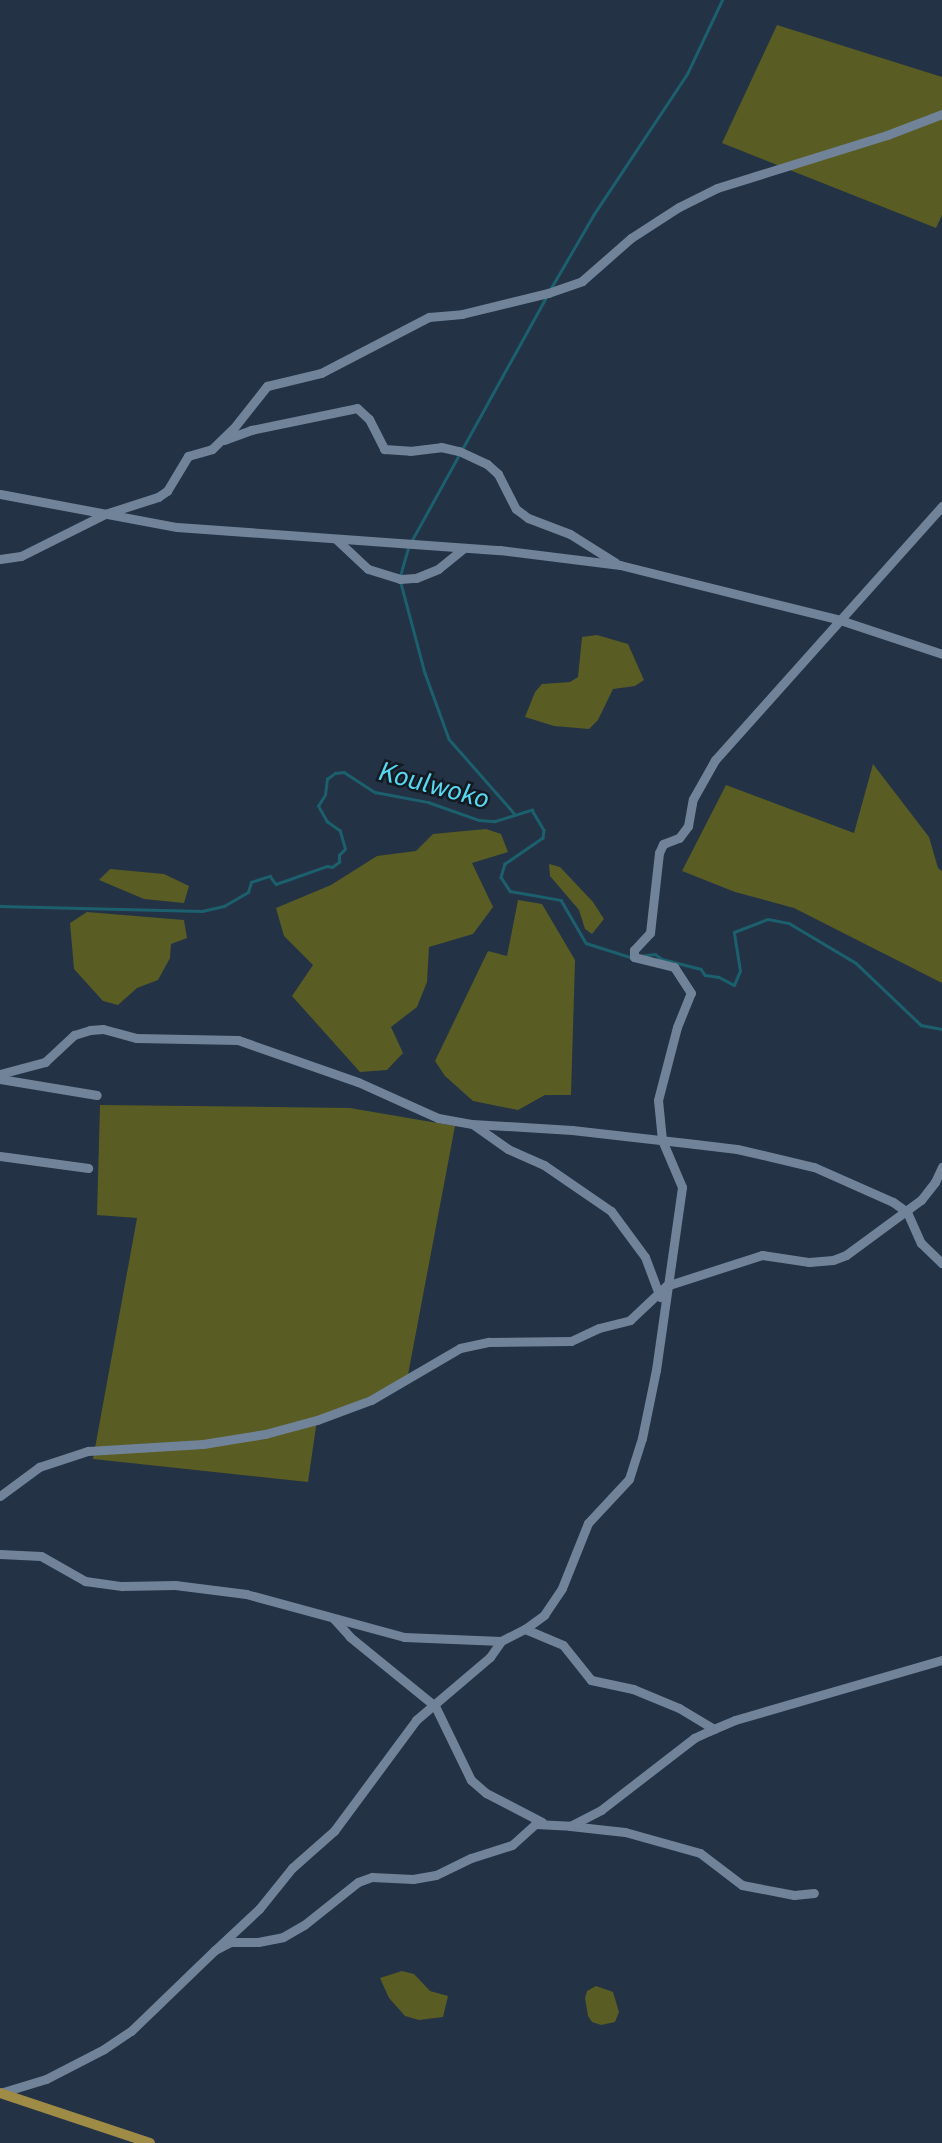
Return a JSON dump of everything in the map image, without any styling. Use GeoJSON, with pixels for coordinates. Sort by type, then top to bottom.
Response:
{"type":"FeatureCollection","features":[{"type":"Feature","properties":{"kind":"main road"},"geometry":{"type":"LineString","coordinates":[[0,2093],[150,2143]]}},
{"type":"Feature","properties":{"kind":"street"},"geometry":{"type":"LineString","coordinates":[[0,559],[21,556],[105,514],[159,498],[167,491],[188,456],[212,449],[267,386],[321,373],[429,317],[462,314],[548,293],[582,281],[631,238],[679,207],[717,188],[887,135],[942,114]]}},
{"type":"Feature","properties":{"kind":"street"},"geometry":{"type":"LineString","coordinates":[[219,442],[251,430],[357,408],[369,419],[384,449],[410,452],[442,447],[459,450],[487,464],[498,474],[516,509],[528,518],[570,534],[620,565]]}},
{"type":"Feature","properties":{"kind":"street"},"geometry":{"type":"LineString","coordinates":[[0,494],[177,527],[464,548],[620,565],[840,620],[942,654]]}},
{"type":"Feature","properties":{"kind":"street"},"geometry":{"type":"LineString","coordinates":[[0,1554],[41,1556],[85,1581],[122,1586],[175,1585],[246,1594],[404,1637],[501,1641],[525,1629],[544,1615],[562,1588],[588,1523],[629,1479],[642,1438],[656,1370],[664,1306],[662,1289],[681,1213],[682,1186],[662,1140],[658,1100],[677,1027],[691,993],[674,967],[634,957],[634,950],[650,933],[659,853],[663,844],[679,838],[688,826],[693,799],[715,760],[942,506]]}},
{"type":"Feature","properties":{"kind":"street"},"geometry":{"type":"LineString","coordinates":[[337,540],[368,569],[400,579],[416,578],[438,569],[464,548]]}},
{"type":"Feature","properties":{"kind":"street"},"geometry":{"type":"LineString","coordinates":[[0,1076],[45,1062],[74,1035],[90,1030],[103,1029],[136,1038],[238,1040],[358,1082],[438,1118],[472,1124],[572,1130],[737,1149],[814,1167],[893,1202],[907,1212],[920,1243],[942,1263]]}},
{"type":"Feature","properties":{"kind":"street"},"geometry":{"type":"LineString","coordinates":[[0,1076],[97,1095]]}},
{"type":"Feature","properties":{"kind":"street"},"geometry":{"type":"LineString","coordinates":[[472,1124],[508,1149],[544,1165],[611,1211],[645,1257],[662,1289]]}},
{"type":"Feature","properties":{"kind":"street"},"geometry":{"type":"LineString","coordinates":[[0,1156],[89,1168]]}},
{"type":"Feature","properties":{"kind":"street"},"geometry":{"type":"LineString","coordinates":[[0,1496],[39,1467],[88,1451],[203,1444],[265,1434],[317,1420],[371,1400],[460,1348],[489,1342],[571,1342],[598,1328],[630,1320],[662,1289],[762,1255],[808,1262],[833,1260],[846,1255],[907,1212],[935,1182],[942,1167]]}},
{"type":"Feature","properties":{"kind":"street"},"geometry":{"type":"LineString","coordinates":[[334,1619],[349,1637],[433,1704],[471,1780],[486,1793],[542,1822],[594,1831],[625,1832],[700,1853],[742,1885],[794,1895],[814,1893]]}},
{"type":"Feature","properties":{"kind":"street"},"geometry":{"type":"LineString","coordinates":[[525,1629],[563,1645],[591,1680],[633,1689],[679,1708],[714,1729]]}},
{"type":"Feature","properties":{"kind":"street"},"geometry":{"type":"LineString","coordinates":[[0,2093],[46,2079],[104,2049],[131,2031],[259,1909],[292,1868],[334,1831],[408,1731],[433,1704],[490,1657],[501,1641]]}},
{"type":"Feature","properties":{"kind":"street"},"geometry":{"type":"LineString","coordinates":[[570,1826],[601,1810],[694,1738],[714,1729],[780,1707],[835,1693],[926,1662],[942,1660]]}},
{"type":"Feature","properties":{"kind":"street"},"geometry":{"type":"LineString","coordinates":[[215,1950],[231,1942],[258,1942],[283,1937],[304,1925],[358,1882],[372,1877],[413,1879],[436,1875],[471,1858],[512,1845],[530,1827],[542,1822]]}},
{"type":"Feature","properties":{"kind":"green space"},"geometry":{"type":"Polygon","coordinates":[[[777,25],[942,77],[942,215],[936,228],[722,143],[777,25]]]}},
{"type":"Feature","properties":{"kind":"green space"},"geometry":{"type":"Polygon","coordinates":[[[597,635],[628,644],[644,680],[635,686],[613,689],[598,720],[589,729],[554,726],[525,717],[535,692],[542,684],[570,682],[578,677],[582,637],[597,635]]]}},
{"type":"Feature","properties":{"kind":"green space"},"geometry":{"type":"Polygon","coordinates":[[[873,764],[929,837],[938,868],[942,871],[942,983],[794,908],[735,892],[682,871],[726,785],[854,833],[873,764]]]}},
{"type":"Feature","properties":{"kind":"green space"},"geometry":{"type":"Polygon","coordinates":[[[486,829],[501,834],[508,852],[472,863],[493,907],[473,934],[429,947],[427,982],[417,1007],[391,1027],[403,1053],[387,1070],[360,1072],[292,996],[313,965],[284,936],[276,908],[331,885],[377,856],[416,851],[433,834],[486,829]]]}},
{"type":"Feature","properties":{"kind":"green space"},"geometry":{"type":"Polygon","coordinates":[[[549,864],[560,867],[593,902],[604,919],[592,934],[585,929],[579,910],[550,876],[549,864]]]}},
{"type":"Feature","properties":{"kind":"green space"},"geometry":{"type":"Polygon","coordinates":[[[110,869],[164,874],[189,886],[184,903],[144,899],[99,880],[110,869]]]}},
{"type":"Feature","properties":{"kind":"green space"},"geometry":{"type":"Polygon","coordinates":[[[518,900],[542,904],[575,960],[571,1095],[545,1095],[518,1110],[473,1101],[445,1076],[435,1061],[488,951],[507,956],[518,900]]]}},
{"type":"Feature","properties":{"kind":"green space"},"geometry":{"type":"Polygon","coordinates":[[[87,912],[184,920],[187,938],[171,944],[170,958],[158,980],[137,988],[118,1005],[103,1001],[74,969],[70,923],[87,912]]]}},
{"type":"Feature","properties":{"kind":"green space"},"geometry":{"type":"Polygon","coordinates":[[[100,1105],[350,1108],[455,1126],[407,1380],[317,1420],[308,1482],[93,1459],[137,1218],[97,1215],[100,1105]]]}},
{"type":"Feature","properties":{"kind":"green space"},"geometry":{"type":"Polygon","coordinates":[[[402,1971],[414,1974],[430,1991],[448,1996],[443,2017],[419,2020],[405,2016],[389,1998],[380,1978],[402,1971]]]}},
{"type":"Feature","properties":{"kind":"green space"},"geometry":{"type":"Polygon","coordinates":[[[596,1986],[613,1992],[619,2012],[615,2022],[601,2025],[592,2022],[588,2016],[585,1998],[587,1991],[596,1986]]]}},
{"type":"Feature","properties":{"kind":"waterway"},"geometry":{"type":"LineString","coordinates":[[551,288],[594,214],[687,74],[722,0]]}},
{"type":"Feature","properties":{"kind":"waterway"},"geometry":{"type":"LineString","coordinates":[[412,540],[546,297]]}},
{"type":"Feature","properties":{"kind":"waterway"},"geometry":{"type":"LineString","coordinates":[[400,576],[409,545]]}},
{"type":"Feature","properties":{"kind":"waterway"},"geometry":{"type":"LineString","coordinates":[[401,583],[425,673],[449,739],[514,813]]}},
{"type":"Feature","properties":{"kind":"waterway","name":"Koulwoko"},"geometry":{"type":"LineString","coordinates":[[0,906],[202,911],[224,906],[248,892],[251,882],[270,876],[276,884],[327,866],[332,867],[339,862],[339,855],[345,849],[340,831],[327,822],[318,806],[325,795],[327,779],[335,773],[344,772],[375,792],[428,802],[479,820],[495,821],[532,810],[544,830],[543,838],[505,864],[501,877],[510,891],[561,900],[586,943],[633,958]]}},
{"type":"Feature","properties":{"kind":"waterway","name":"Koulwoko"},"geometry":{"type":"LineString","coordinates":[[639,956],[655,954],[662,959],[701,969],[705,975],[719,977],[734,985],[740,971],[734,932],[768,919],[789,923],[856,963],[921,1025],[942,1029]]}}]}
